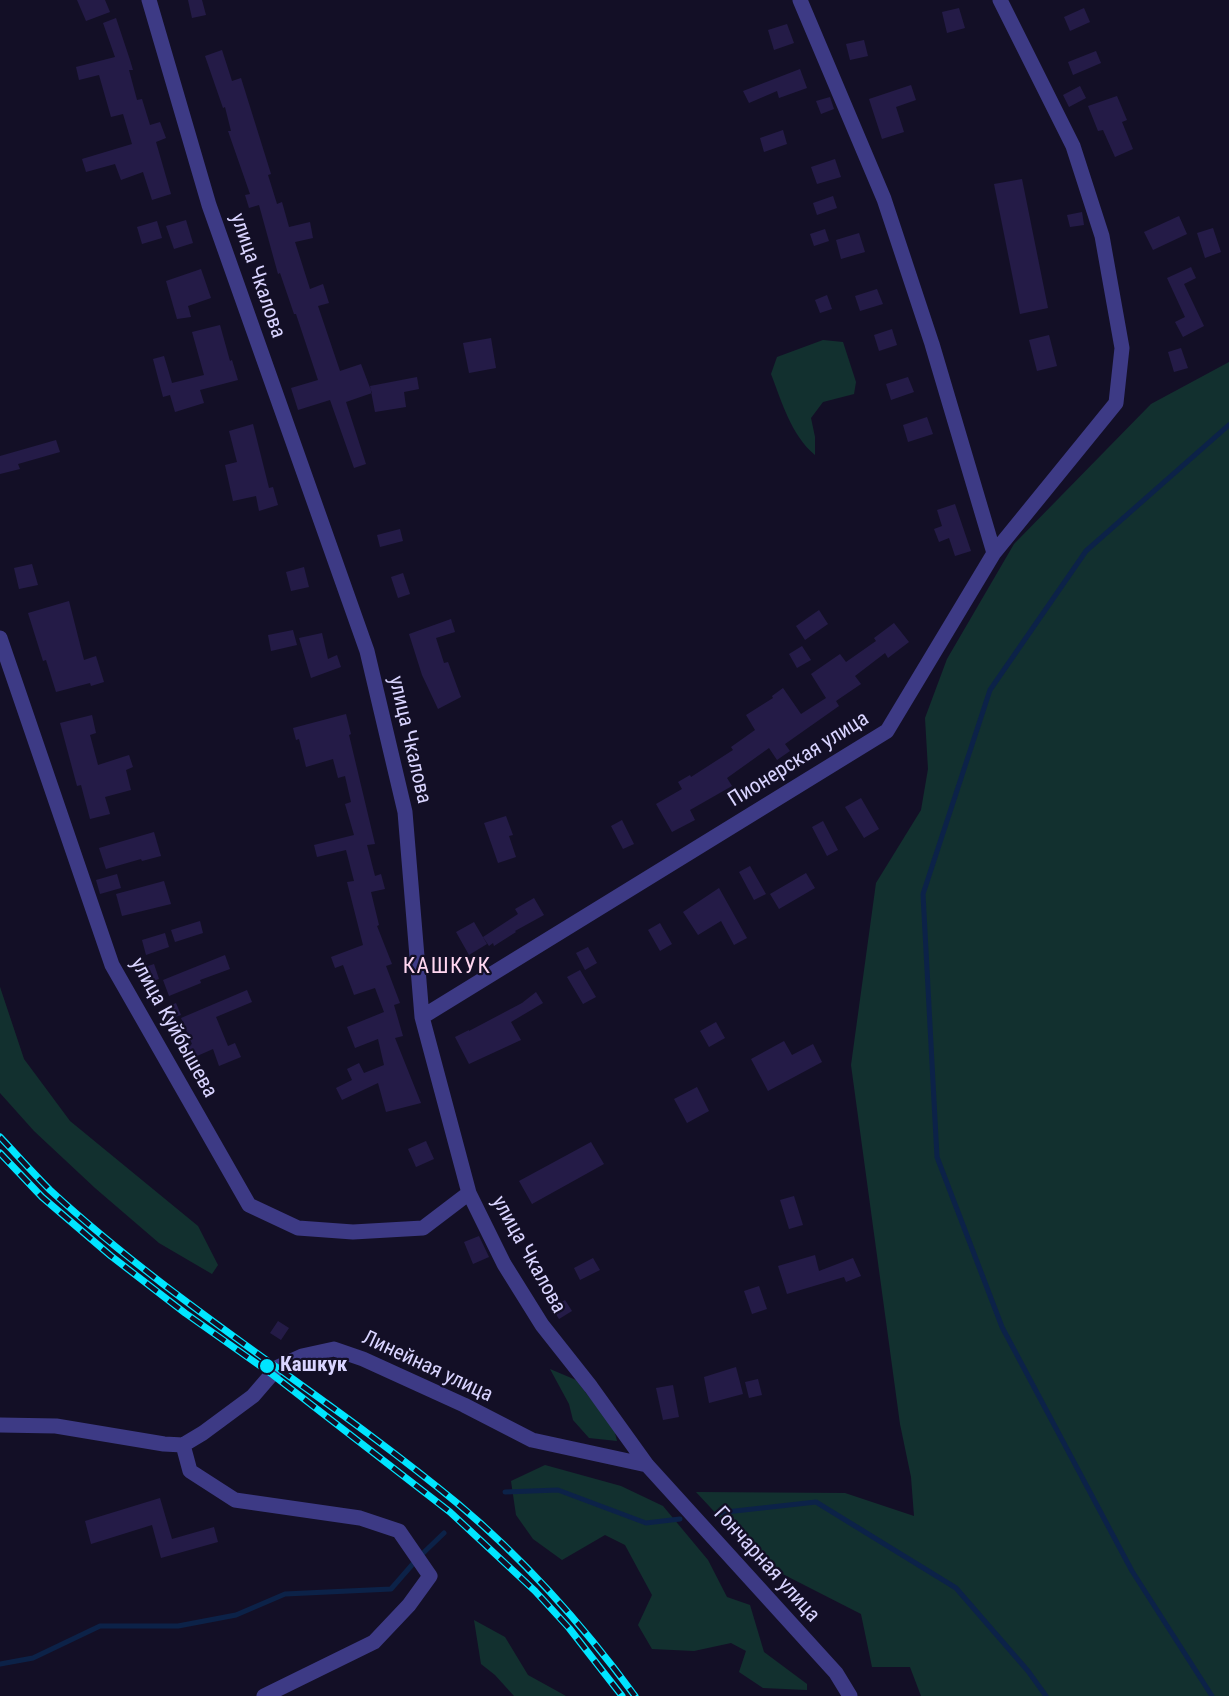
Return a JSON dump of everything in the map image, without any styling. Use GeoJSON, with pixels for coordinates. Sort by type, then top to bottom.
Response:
{"type":"FeatureCollection","features":[{"type":"Feature","properties":{"kind":"street","name":"улица Чкалова"},"geometry":{"type":"LineString","coordinates":[[148,0],[210,205],[367,651],[405,812],[422,1017],[469,1193],[504,1264],[542,1325],[591,1387],[647,1465]]}},
{"type":"Feature","properties":{"kind":"street"},"geometry":{"type":"LineString","coordinates":[[800,0],[884,199],[932,344],[994,554]]}},
{"type":"Feature","properties":{"kind":"street","name":"Пионерская улица"},"geometry":{"type":"LineString","coordinates":[[422,1017],[887,731],[994,554],[1116,403],[1122,348],[1102,236],[1073,146],[1000,0]]}},
{"type":"Feature","properties":{"kind":"street","name":"улица Куйбышева"},"geometry":{"type":"LineString","coordinates":[[0,638],[112,965],[249,1205],[298,1228],[353,1232],[423,1228],[469,1193]]}},
{"type":"Feature","properties":{"kind":"street","name":"Линейная улица"},"geometry":{"type":"LineString","coordinates":[[183,1445],[253,1396],[278,1367],[302,1356],[334,1349],[347,1352],[464,1405],[532,1440],[647,1465]]}},
{"type":"Feature","properties":{"kind":"street"},"geometry":{"type":"LineString","coordinates":[[0,1425],[56,1426],[164,1444],[183,1445],[190,1471],[235,1500],[360,1518],[399,1531],[430,1576],[410,1605],[374,1642],[264,1696]]}},
{"type":"Feature","properties":{"kind":"street","name":"Гончарная улица"},"geometry":{"type":"LineString","coordinates":[[647,1465],[836,1673],[850,1696]]}},
{"type":"Feature","properties":{"kind":"green space"},"geometry":{"type":"Polygon","coordinates":[[[823,340],[843,342],[856,382],[854,394],[823,402],[811,418],[815,437],[815,455],[793,428],[771,374],[777,357],[823,340]]]}},
{"type":"Feature","properties":{"kind":"green space"},"geometry":{"type":"Polygon","coordinates":[[[1229,362],[1229,1696],[921,1696],[910,1667],[872,1667],[861,1614],[763,1564],[696,1492],[845,1493],[914,1516],[911,1477],[900,1424],[851,1065],[876,883],[921,810],[928,769],[925,718],[947,659],[1014,544],[1151,404],[1229,362]]]}},
{"type":"Feature","properties":{"kind":"green space"},"geometry":{"type":"Polygon","coordinates":[[[0,987],[24,1059],[70,1121],[198,1226],[218,1265],[212,1274],[159,1243],[34,1131],[0,1093],[0,987]]]}},
{"type":"Feature","properties":{"kind":"green space"},"geometry":{"type":"Polygon","coordinates":[[[550,1369],[576,1380],[614,1429],[617,1441],[589,1438],[573,1420],[569,1404],[550,1369]]]}},
{"type":"Feature","properties":{"kind":"green space"},"geometry":{"type":"Polygon","coordinates":[[[545,1465],[621,1486],[663,1506],[708,1560],[727,1597],[750,1605],[764,1652],[807,1684],[807,1690],[763,1688],[739,1672],[746,1651],[731,1643],[694,1651],[652,1649],[638,1625],[652,1595],[625,1545],[605,1535],[562,1560],[533,1539],[516,1515],[511,1481],[545,1465]]]}},
{"type":"Feature","properties":{"kind":"green space"},"geometry":{"type":"Polygon","coordinates":[[[474,1620],[505,1637],[528,1675],[566,1696],[514,1696],[495,1675],[481,1664],[474,1620]]]}},
{"type":"Feature","properties":{"kind":"building"},"geometry":{"type":"Polygon","coordinates":[[[77,0],[105,0],[110,12],[86,21],[77,0]]]}},
{"type":"Feature","properties":{"kind":"building"},"geometry":{"type":"Polygon","coordinates":[[[188,0],[202,0],[206,15],[192,18],[188,0]]]}},
{"type":"Feature","properties":{"kind":"building"},"geometry":{"type":"Polygon","coordinates":[[[959,8],[965,28],[947,33],[942,12],[959,8]]]}},
{"type":"Feature","properties":{"kind":"building"},"geometry":{"type":"Polygon","coordinates":[[[1084,8],[1090,22],[1070,31],[1064,17],[1084,8]]]}},
{"type":"Feature","properties":{"kind":"building"},"geometry":{"type":"Polygon","coordinates":[[[116,18],[133,70],[129,70],[137,100],[142,99],[150,125],[160,122],[166,138],[156,142],[171,194],[152,200],[143,172],[121,180],[115,164],[86,172],[82,159],[132,144],[123,114],[111,117],[99,75],[79,80],[76,67],[115,57],[103,23],[116,18]]]}},
{"type":"Feature","properties":{"kind":"building"},"geometry":{"type":"Polygon","coordinates":[[[787,24],[794,43],[774,50],[768,30],[787,24]]]}},
{"type":"Feature","properties":{"kind":"building"},"geometry":{"type":"Polygon","coordinates":[[[864,40],[868,56],[850,60],[846,44],[864,40]]]}},
{"type":"Feature","properties":{"kind":"building"},"geometry":{"type":"Polygon","coordinates":[[[222,50],[232,81],[241,78],[271,174],[268,175],[277,204],[282,202],[289,227],[310,222],[313,238],[295,242],[310,289],[323,284],[329,303],[318,306],[340,371],[361,364],[372,393],[346,402],[366,464],[354,468],[330,400],[298,410],[291,388],[318,380],[296,314],[294,314],[280,273],[278,274],[259,205],[249,208],[245,195],[250,194],[228,131],[231,131],[225,107],[223,108],[205,56],[222,50]]]}},
{"type":"Feature","properties":{"kind":"building"},"geometry":{"type":"Polygon","coordinates":[[[1096,51],[1101,63],[1073,75],[1068,62],[1096,51]]]}},
{"type":"Feature","properties":{"kind":"building"},"geometry":{"type":"Polygon","coordinates":[[[800,69],[807,88],[779,98],[777,91],[749,103],[743,91],[800,69]]]}},
{"type":"Feature","properties":{"kind":"building"},"geometry":{"type":"Polygon","coordinates":[[[911,85],[916,100],[896,107],[904,132],[882,139],[869,99],[911,85]]]}},
{"type":"Feature","properties":{"kind":"building"},"geometry":{"type":"Polygon","coordinates":[[[1080,86],[1086,98],[1069,107],[1063,95],[1080,86]]]}},
{"type":"Feature","properties":{"kind":"building"},"geometry":{"type":"Polygon","coordinates":[[[1117,96],[1127,120],[1122,122],[1133,149],[1115,157],[1103,130],[1098,131],[1088,106],[1117,96]]]}},
{"type":"Feature","properties":{"kind":"building"},"geometry":{"type":"Polygon","coordinates":[[[830,97],[834,109],[821,114],[816,101],[830,97]]]}},
{"type":"Feature","properties":{"kind":"building"},"geometry":{"type":"Polygon","coordinates":[[[783,130],[787,144],[764,152],[760,138],[783,130]]]}},
{"type":"Feature","properties":{"kind":"building"},"geometry":{"type":"Polygon","coordinates":[[[835,159],[841,177],[817,184],[811,167],[835,159]]]}},
{"type":"Feature","properties":{"kind":"building"},"geometry":{"type":"Polygon","coordinates":[[[1022,179],[1048,308],[1020,314],[994,184],[1022,179]]]}},
{"type":"Feature","properties":{"kind":"building"},"geometry":{"type":"Polygon","coordinates":[[[833,196],[837,208],[817,215],[813,203],[833,196]]]}},
{"type":"Feature","properties":{"kind":"building"},"geometry":{"type":"Polygon","coordinates":[[[1082,212],[1084,225],[1070,227],[1067,215],[1082,212]]]}},
{"type":"Feature","properties":{"kind":"building"},"geometry":{"type":"Polygon","coordinates":[[[1179,216],[1187,234],[1153,250],[1144,232],[1179,216]]]}},
{"type":"Feature","properties":{"kind":"building"},"geometry":{"type":"Polygon","coordinates":[[[186,220],[193,243],[174,249],[166,226],[186,220]]]}},
{"type":"Feature","properties":{"kind":"building"},"geometry":{"type":"Polygon","coordinates":[[[157,221],[162,238],[142,244],[137,227],[157,221]]]}},
{"type":"Feature","properties":{"kind":"building"},"geometry":{"type":"Polygon","coordinates":[[[1213,228],[1221,252],[1205,258],[1197,233],[1213,228]]]}},
{"type":"Feature","properties":{"kind":"building"},"geometry":{"type":"Polygon","coordinates":[[[825,229],[829,241],[814,246],[810,234],[825,229]]]}},
{"type":"Feature","properties":{"kind":"building"},"geometry":{"type":"Polygon","coordinates":[[[859,233],[865,252],[841,259],[836,240],[859,233]]]}},
{"type":"Feature","properties":{"kind":"building"},"geometry":{"type":"Polygon","coordinates":[[[1191,267],[1196,278],[1184,284],[1204,326],[1183,337],[1175,322],[1185,317],[1167,278],[1191,267]]]}},
{"type":"Feature","properties":{"kind":"building"},"geometry":{"type":"Polygon","coordinates":[[[201,269],[211,298],[188,306],[191,317],[177,319],[166,281],[201,269]]]}},
{"type":"Feature","properties":{"kind":"building"},"geometry":{"type":"Polygon","coordinates":[[[877,289],[883,304],[860,311],[855,296],[877,289]]]}},
{"type":"Feature","properties":{"kind":"building"},"geometry":{"type":"Polygon","coordinates":[[[827,295],[832,309],[820,313],[815,300],[827,295]]]}},
{"type":"Feature","properties":{"kind":"building"},"geometry":{"type":"Polygon","coordinates":[[[220,325],[238,380],[200,390],[204,403],[175,412],[170,395],[163,397],[153,359],[164,356],[172,383],[204,375],[192,332],[220,325]]]}},
{"type":"Feature","properties":{"kind":"building"},"geometry":{"type":"Polygon","coordinates":[[[892,329],[897,345],[879,351],[874,335],[892,329]]]}},
{"type":"Feature","properties":{"kind":"building"},"geometry":{"type":"Polygon","coordinates":[[[1049,335],[1057,366],[1037,371],[1029,340],[1049,335]]]}},
{"type":"Feature","properties":{"kind":"building"},"geometry":{"type":"Polygon","coordinates":[[[491,338],[496,368],[469,373],[463,343],[491,338]]]}},
{"type":"Feature","properties":{"kind":"building"},"geometry":{"type":"Polygon","coordinates":[[[1181,348],[1188,368],[1174,372],[1168,352],[1181,348]]]}},
{"type":"Feature","properties":{"kind":"building"},"geometry":{"type":"Polygon","coordinates":[[[417,377],[419,389],[404,392],[406,407],[375,412],[370,386],[417,377]]]}},
{"type":"Feature","properties":{"kind":"building"},"geometry":{"type":"Polygon","coordinates":[[[908,377],[914,392],[891,400],[886,384],[908,377]]]}},
{"type":"Feature","properties":{"kind":"building"},"geometry":{"type":"Polygon","coordinates":[[[927,417],[933,434],[908,442],[903,425],[927,417]]]}},
{"type":"Feature","properties":{"kind":"building"},"geometry":{"type":"Polygon","coordinates":[[[253,424],[269,488],[273,487],[278,505],[259,511],[256,496],[233,501],[225,465],[237,462],[229,431],[253,424]]]}},
{"type":"Feature","properties":{"kind":"building"},"geometry":{"type":"Polygon","coordinates":[[[56,440],[60,452],[18,464],[20,469],[0,474],[0,456],[56,440]]]}},
{"type":"Feature","properties":{"kind":"building"},"geometry":{"type":"Polygon","coordinates":[[[955,504],[971,551],[955,556],[949,538],[939,542],[934,529],[942,526],[937,510],[955,504]]]}},
{"type":"Feature","properties":{"kind":"building"},"geometry":{"type":"Polygon","coordinates":[[[400,529],[403,541],[380,547],[377,535],[400,529]]]}},
{"type":"Feature","properties":{"kind":"building"},"geometry":{"type":"Polygon","coordinates":[[[32,564],[38,585],[19,589],[14,568],[32,564]]]}},
{"type":"Feature","properties":{"kind":"building"},"geometry":{"type":"Polygon","coordinates":[[[304,567],[309,587],[291,591],[286,572],[304,567]]]}},
{"type":"Feature","properties":{"kind":"building"},"geometry":{"type":"Polygon","coordinates":[[[403,573],[410,594],[398,598],[391,577],[403,573]]]}},
{"type":"Feature","properties":{"kind":"building"},"geometry":{"type":"Polygon","coordinates":[[[69,601],[84,660],[96,656],[104,682],[91,686],[90,683],[56,692],[46,660],[43,661],[28,613],[69,601]]]}},
{"type":"Feature","properties":{"kind":"building"},"geometry":{"type":"Polygon","coordinates":[[[819,610],[828,624],[805,640],[796,626],[819,610]]]}},
{"type":"Feature","properties":{"kind":"building"},"geometry":{"type":"Polygon","coordinates":[[[451,619],[455,632],[436,638],[444,663],[448,662],[461,697],[438,709],[422,675],[409,634],[451,619]]]}},
{"type":"Feature","properties":{"kind":"building"},"geometry":{"type":"Polygon","coordinates":[[[894,623],[909,642],[888,658],[885,653],[855,676],[861,684],[836,701],[839,706],[785,744],[790,751],[777,760],[769,748],[727,778],[732,786],[690,810],[695,820],[672,832],[656,804],[682,789],[678,782],[690,775],[691,777],[733,750],[731,747],[755,730],[746,715],[773,698],[772,696],[783,688],[801,714],[826,698],[811,674],[840,654],[846,662],[876,641],[874,638],[894,623]]]}},
{"type":"Feature","properties":{"kind":"building"},"geometry":{"type":"Polygon","coordinates":[[[293,630],[297,645],[271,651],[268,635],[293,630]]]}},
{"type":"Feature","properties":{"kind":"building"},"geometry":{"type":"Polygon","coordinates":[[[322,633],[328,659],[337,655],[341,667],[311,678],[299,638],[322,633]]]}},
{"type":"Feature","properties":{"kind":"building"},"geometry":{"type":"Polygon","coordinates":[[[802,646],[811,660],[797,668],[789,654],[802,646]]]}},
{"type":"Feature","properties":{"kind":"building"},"geometry":{"type":"Polygon","coordinates":[[[346,714],[375,844],[367,845],[375,876],[381,874],[385,889],[371,892],[379,925],[377,926],[392,964],[386,966],[400,1003],[394,1005],[403,1036],[395,1038],[421,1103],[386,1112],[378,1083],[342,1100],[336,1088],[352,1080],[347,1069],[359,1063],[364,1073],[384,1065],[378,1039],[355,1048],[347,1027],[384,1012],[375,988],[354,995],[343,965],[335,968],[331,957],[363,945],[347,882],[354,881],[346,850],[317,857],[314,845],[354,835],[345,804],[351,802],[345,776],[338,778],[333,759],[306,767],[299,739],[296,740],[293,728],[346,714]]]}},
{"type":"Feature","properties":{"kind":"building"},"geometry":{"type":"Polygon","coordinates":[[[92,715],[96,733],[90,735],[98,765],[129,755],[133,767],[126,770],[131,790],[105,797],[110,814],[90,819],[81,785],[77,786],[60,723],[92,715]]]}},
{"type":"Feature","properties":{"kind":"building"},"geometry":{"type":"Polygon","coordinates":[[[861,798],[879,829],[864,838],[845,807],[861,798]]]}},
{"type":"Feature","properties":{"kind":"building"},"geometry":{"type":"Polygon","coordinates":[[[506,816],[513,835],[509,836],[516,857],[498,863],[484,823],[506,816]]]}},
{"type":"Feature","properties":{"kind":"building"},"geometry":{"type":"Polygon","coordinates":[[[622,820],[634,844],[623,849],[611,826],[622,820]]]}},
{"type":"Feature","properties":{"kind":"building"},"geometry":{"type":"Polygon","coordinates":[[[823,821],[838,850],[827,856],[812,827],[823,821]]]}},
{"type":"Feature","properties":{"kind":"building"},"geometry":{"type":"Polygon","coordinates":[[[154,832],[161,856],[106,869],[99,848],[154,832]]]}},
{"type":"Feature","properties":{"kind":"building"},"geometry":{"type":"Polygon","coordinates":[[[750,866],[766,894],[754,900],[739,872],[750,866]]]}},
{"type":"Feature","properties":{"kind":"building"},"geometry":{"type":"Polygon","coordinates":[[[806,873],[815,888],[779,909],[770,894],[806,873]]]}},
{"type":"Feature","properties":{"kind":"building"},"geometry":{"type":"Polygon","coordinates":[[[117,874],[121,888],[100,894],[96,880],[117,874]]]}},
{"type":"Feature","properties":{"kind":"building"},"geometry":{"type":"Polygon","coordinates":[[[164,881],[171,904],[122,916],[116,894],[164,881]]]}},
{"type":"Feature","properties":{"kind":"building"},"geometry":{"type":"Polygon","coordinates":[[[719,888],[747,938],[734,945],[721,921],[698,935],[683,912],[719,888]]]}},
{"type":"Feature","properties":{"kind":"building"},"geometry":{"type":"Polygon","coordinates":[[[534,898],[544,915],[494,946],[493,943],[489,946],[483,937],[518,914],[515,909],[534,898]]]}},
{"type":"Feature","properties":{"kind":"building"},"geometry":{"type":"Polygon","coordinates":[[[200,921],[203,933],[175,942],[171,930],[200,921]]]}},
{"type":"Feature","properties":{"kind":"building"},"geometry":{"type":"Polygon","coordinates":[[[474,922],[487,944],[469,955],[456,932],[474,922]]]}},
{"type":"Feature","properties":{"kind":"building"},"geometry":{"type":"Polygon","coordinates":[[[660,923],[672,944],[660,951],[648,930],[660,923]]]}},
{"type":"Feature","properties":{"kind":"building"},"geometry":{"type":"Polygon","coordinates":[[[165,933],[169,947],[146,955],[142,940],[165,933]]]}},
{"type":"Feature","properties":{"kind":"building"},"geometry":{"type":"Polygon","coordinates":[[[588,947],[597,963],[585,970],[576,953],[588,947]]]}},
{"type":"Feature","properties":{"kind":"building"},"geometry":{"type":"Polygon","coordinates":[[[225,955],[230,969],[200,980],[201,983],[169,996],[163,980],[225,955]]]}},
{"type":"Feature","properties":{"kind":"building"},"geometry":{"type":"Polygon","coordinates":[[[154,964],[159,979],[144,984],[139,969],[154,964]]]}},
{"type":"Feature","properties":{"kind":"building"},"geometry":{"type":"Polygon","coordinates":[[[580,970],[596,997],[583,1004],[567,977],[580,970]]]}},
{"type":"Feature","properties":{"kind":"building"},"geometry":{"type":"Polygon","coordinates":[[[247,990],[252,1002],[216,1017],[228,1046],[235,1043],[241,1057],[219,1066],[213,1049],[188,1060],[183,1048],[192,1044],[181,1018],[247,990]]]}},
{"type":"Feature","properties":{"kind":"building"},"geometry":{"type":"Polygon","coordinates":[[[536,992],[543,1003],[511,1022],[521,1040],[469,1064],[455,1037],[522,1003],[536,992]]]}},
{"type":"Feature","properties":{"kind":"building"},"geometry":{"type":"Polygon","coordinates":[[[176,1003],[181,1015],[167,1020],[163,1009],[176,1003]]]}},
{"type":"Feature","properties":{"kind":"building"},"geometry":{"type":"Polygon","coordinates":[[[716,1022],[725,1038],[709,1047],[700,1031],[716,1022]]]}},
{"type":"Feature","properties":{"kind":"building"},"geometry":{"type":"Polygon","coordinates":[[[784,1041],[792,1055],[813,1044],[822,1062],[768,1091],[751,1059],[784,1041]]]}},
{"type":"Feature","properties":{"kind":"building"},"geometry":{"type":"Polygon","coordinates":[[[697,1087],[709,1111],[687,1123],[674,1099],[697,1087]]]}},
{"type":"Feature","properties":{"kind":"building"},"geometry":{"type":"Polygon","coordinates":[[[426,1141],[434,1159],[416,1167],[408,1149],[426,1141]]]}},
{"type":"Feature","properties":{"kind":"building"},"geometry":{"type":"Polygon","coordinates":[[[591,1142],[604,1164],[532,1204],[519,1181],[591,1142]]]}},
{"type":"Feature","properties":{"kind":"building"},"geometry":{"type":"Polygon","coordinates":[[[794,1196],[803,1225],[789,1229],[780,1200],[794,1196]]]}},
{"type":"Feature","properties":{"kind":"building"},"geometry":{"type":"Polygon","coordinates":[[[479,1236],[489,1257],[473,1264],[464,1242],[479,1236]]]}},
{"type":"Feature","properties":{"kind":"building"},"geometry":{"type":"Polygon","coordinates":[[[815,1255],[819,1271],[853,1258],[861,1276],[846,1282],[844,1277],[787,1294],[778,1266],[815,1255]]]}},
{"type":"Feature","properties":{"kind":"building"},"geometry":{"type":"Polygon","coordinates":[[[593,1258],[600,1270],[580,1280],[574,1268],[593,1258]]]}},
{"type":"Feature","properties":{"kind":"building"},"geometry":{"type":"Polygon","coordinates":[[[759,1286],[767,1309],[752,1314],[744,1291],[759,1286]]]}},
{"type":"Feature","properties":{"kind":"building"},"geometry":{"type":"Polygon","coordinates":[[[565,1300],[572,1311],[559,1319],[552,1308],[565,1300]]]}},
{"type":"Feature","properties":{"kind":"building"},"geometry":{"type":"Polygon","coordinates":[[[278,1321],[289,1328],[281,1340],[270,1333],[278,1321]]]}},
{"type":"Feature","properties":{"kind":"building"},"geometry":{"type":"Polygon","coordinates":[[[736,1367],[743,1394],[709,1403],[704,1377],[736,1367]]]}},
{"type":"Feature","properties":{"kind":"building"},"geometry":{"type":"Polygon","coordinates":[[[758,1379],[762,1395],[749,1398],[745,1382],[758,1379]]]}},
{"type":"Feature","properties":{"kind":"building"},"geometry":{"type":"Polygon","coordinates":[[[673,1385],[679,1417],[663,1420],[656,1388],[673,1385]]]}},
{"type":"Feature","properties":{"kind":"building"},"geometry":{"type":"Polygon","coordinates":[[[160,1498],[172,1539],[214,1527],[218,1542],[161,1558],[152,1525],[91,1544],[85,1521],[160,1498]]]}},
{"type":"Feature","properties":{"kind":"waterway"},"geometry":{"type":"LineString","coordinates":[[1212,1696],[1132,1571],[1002,1327],[937,1157],[923,894],[990,690],[1086,551],[1229,425]]}},
{"type":"Feature","properties":{"kind":"waterway"},"geometry":{"type":"LineString","coordinates":[[505,1492],[558,1490],[646,1523],[680,1519]]}},
{"type":"Feature","properties":{"kind":"waterway"},"geometry":{"type":"LineString","coordinates":[[717,1513],[816,1502],[956,1588],[1028,1671],[1046,1696]]}},
{"type":"Feature","properties":{"kind":"waterway"},"geometry":{"type":"LineString","coordinates":[[0,1664],[33,1658],[100,1626],[178,1626],[236,1615],[285,1594],[391,1589],[444,1533]]}},
{"type":"Feature","properties":{"kind":"railway"},"geometry":{"type":"LineString","coordinates":[[0,1137],[50,1190],[148,1273],[407,1463],[482,1525],[552,1594],[635,1696]]}},
{"type":"Feature","properties":{"kind":"railway"},"geometry":{"type":"LineString","coordinates":[[0,1153],[42,1197],[111,1256],[185,1313],[273,1375],[450,1512],[535,1591],[569,1628],[622,1696]]}},
{"type":"Feature","properties":{"kind":"place","name":"Кашкук"},"geometry":{"type":"Point","coordinates":[267,1366]}},
{"type":"Feature","properties":{"kind":"district","name":"КАШКУК"},"geometry":{"type":"Point","coordinates":[447,967]}}]}
